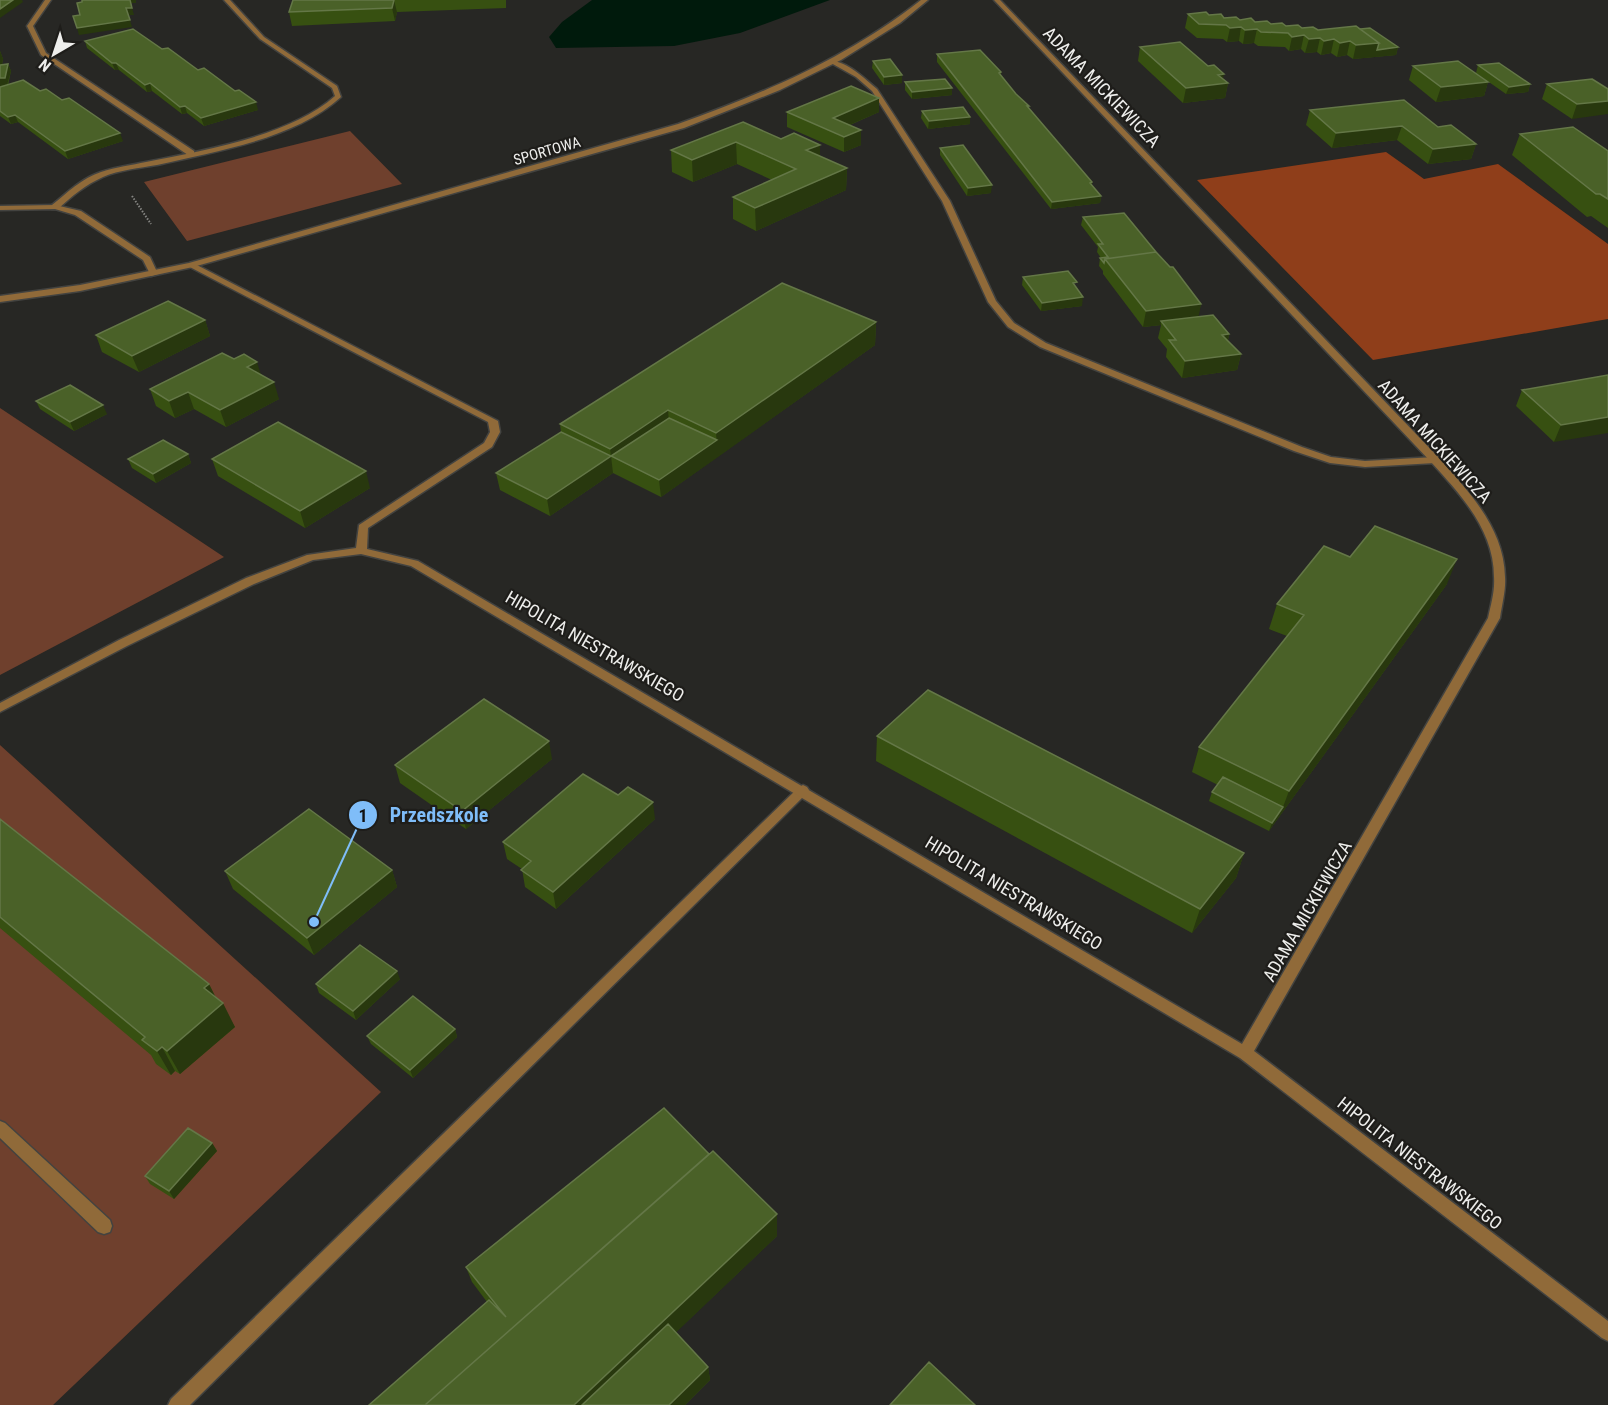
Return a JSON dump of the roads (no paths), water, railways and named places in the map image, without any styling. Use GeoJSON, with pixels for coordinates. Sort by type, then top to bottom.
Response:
{"type":"FeatureCollection","features":[{"type":"Feature","properties":{"kind":"street"},"geometry":{"type":"LineString","coordinates":[[48,0],[30,26],[42,54],[191,153]]}},
{"type":"Feature","properties":{"kind":"street"},"geometry":{"type":"LineString","coordinates":[[55,207],[81,185],[103,174],[257,137],[297,123],[333,104],[339,96],[335,87],[262,38],[227,0]]}},
{"type":"Feature","properties":{"kind":"street","name":"SPORTOWA"},"geometry":{"type":"LineString","coordinates":[[0,299],[81,288],[190,265],[681,126],[781,88],[833,62],[898,23],[925,0]]}},
{"type":"Feature","properties":{"kind":"street","name":"ADAMA MICKIEWICZA"},"geometry":{"type":"LineString","coordinates":[[997,0],[1435,460],[1474,503],[1492,538],[1500,575],[1494,618],[1245,1053]]}},
{"type":"Feature","properties":{"kind":"street"},"geometry":{"type":"LineString","coordinates":[[833,62],[858,76],[875,90],[946,201],[992,302],[1011,325],[1043,345],[1330,460],[1365,464],[1435,460]]}},
{"type":"Feature","properties":{"kind":"street"},"geometry":{"type":"LineString","coordinates":[[0,208],[55,207],[78,213],[100,225],[147,259],[154,274]]}},
{"type":"Feature","properties":{"kind":"street"},"geometry":{"type":"LineString","coordinates":[[190,265],[494,421],[495,432],[488,445],[363,526],[361,551]]}},
{"type":"Feature","properties":{"kind":"street","name":"HIPOLITA NIESTRAWSKIEGO"},"geometry":{"type":"LineString","coordinates":[[0,708],[123,643],[250,581],[311,557],[361,551],[414,563],[803,790],[1245,1053],[1608,1332]]}},
{"type":"Feature","properties":{"kind":"street"},"geometry":{"type":"LineString","coordinates":[[177,1405],[803,790]]}},
{"type":"Feature","properties":{"kind":"street"},"geometry":{"type":"LineString","coordinates":[[0,1128],[104,1226]]}},
{"type":"Feature","properties":{"kind":"place","name":"Przedszkole"},"geometry":{"type":"Point","coordinates":[314,922]}}]}
